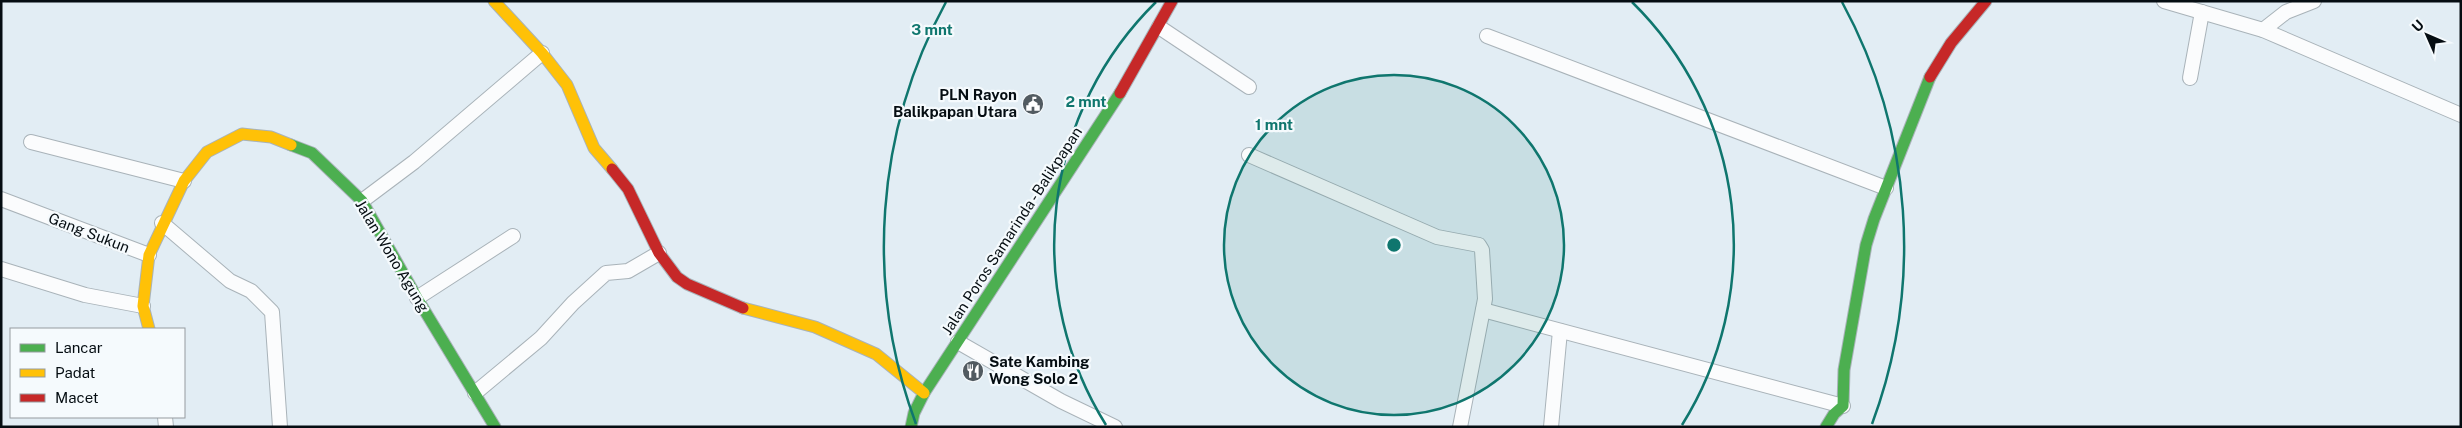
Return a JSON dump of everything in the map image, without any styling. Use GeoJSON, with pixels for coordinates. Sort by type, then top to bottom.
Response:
{"type":"FeatureCollection","features":[{"type":"Feature","properties":{"kind":"main road"},"geometry":{"type":"LineString","coordinates":[[494,1],[542,53],[567,85],[594,148],[628,189],[659,253],[678,277],[688,284],[741,307],[814,327],[876,354],[924,392]]}},
{"type":"Feature","properties":{"kind":"main road","name":"Jalan Poros Samarinda - Balikpapan"},"geometry":{"type":"LineString","coordinates":[[911,427],[914,412],[924,392],[1126,84],[1172,1]]}},
{"type":"Feature","properties":{"kind":"main road"},"geometry":{"type":"LineString","coordinates":[[1826,427],[1834,414],[1843,406],[1844,370],[1866,245],[1886,188],[1933,70],[1950,43],[1986,1]]}},
{"type":"Feature","properties":{"kind":"main road","name":"Jalan Wono Agung"},"geometry":{"type":"LineString","coordinates":[[149,328],[143,306],[148,255],[184,181],[207,152],[242,134],[271,138],[312,153],[362,201],[417,298],[495,427]]}},
{"type":"Feature","properties":{"kind":"street"},"geometry":{"type":"LineString","coordinates":[[2164,1],[2263,30],[2461,115]]}},
{"type":"Feature","properties":{"kind":"street"},"geometry":{"type":"LineString","coordinates":[[2263,30],[2286,12],[2314,1]]}},
{"type":"Feature","properties":{"kind":"street"},"geometry":{"type":"LineString","coordinates":[[2190,78],[2202,12]]}},
{"type":"Feature","properties":{"kind":"street"},"geometry":{"type":"LineString","coordinates":[[1159,27],[1249,87]]}},
{"type":"Feature","properties":{"kind":"street"},"geometry":{"type":"LineString","coordinates":[[1486,36],[1886,188]]}},
{"type":"Feature","properties":{"kind":"street"},"geometry":{"type":"LineString","coordinates":[[362,201],[463,122],[542,53]]}},
{"type":"Feature","properties":{"kind":"street"},"geometry":{"type":"LineString","coordinates":[[31,142],[184,181]]}},
{"type":"Feature","properties":{"kind":"street"},"geometry":{"type":"LineString","coordinates":[[1249,155],[1437,237],[1478,245],[1482,250],[1483,310],[1460,427]]}},
{"type":"Feature","properties":{"kind":"street","name":"Gang Sukun"},"geometry":{"type":"LineString","coordinates":[[1,199],[148,255]]}},
{"type":"Feature","properties":{"kind":"street"},"geometry":{"type":"LineString","coordinates":[[162,223],[230,281],[251,291],[272,312],[280,427]]}},
{"type":"Feature","properties":{"kind":"street"},"geometry":{"type":"LineString","coordinates":[[417,298],[513,236]]}},
{"type":"Feature","properties":{"kind":"street"},"geometry":{"type":"LineString","coordinates":[[475,394],[541,338],[573,303],[606,273],[628,272],[659,253]]}},
{"type":"Feature","properties":{"kind":"street"},"geometry":{"type":"LineString","coordinates":[[1,269],[85,295],[143,306]]}},
{"type":"Feature","properties":{"kind":"street"},"geometry":{"type":"LineString","coordinates":[[1483,310],[1843,406]]}},
{"type":"Feature","properties":{"kind":"street"},"geometry":{"type":"LineString","coordinates":[[1551,427],[1560,331]]}},
{"type":"Feature","properties":{"kind":"street"},"geometry":{"type":"LineString","coordinates":[[958,342],[1061,401],[1115,427]]}},
{"type":"Feature","properties":{"kind":"traffic: fast"},"geometry":{"type":"LineString","coordinates":[[1826,427],[1834,414],[1843,406],[1844,370],[1866,245],[1874,219],[1930,77]]}},
{"type":"Feature","properties":{"kind":"traffic: fast"},"geometry":{"type":"LineString","coordinates":[[911,427],[914,413],[924,393],[1120,93]]}},
{"type":"Feature","properties":{"kind":"traffic: fast"},"geometry":{"type":"LineString","coordinates":[[291,145],[312,153],[362,201],[417,298],[495,427]]}},
{"type":"Feature","properties":{"kind":"traffic: slow"},"geometry":{"type":"LineString","coordinates":[[494,1],[542,53],[567,85],[594,148],[612,169]]}},
{"type":"Feature","properties":{"kind":"traffic: slow"},"geometry":{"type":"LineString","coordinates":[[149,328],[143,306],[149,255],[184,181],[207,152],[242,134],[271,137],[291,145]]}},
{"type":"Feature","properties":{"kind":"traffic: slow"},"geometry":{"type":"LineString","coordinates":[[743,308],[815,327],[876,354],[924,393]]}},
{"type":"Feature","properties":{"kind":"traffic: jam"},"geometry":{"type":"LineString","coordinates":[[1120,93],[1172,1]]}},
{"type":"Feature","properties":{"kind":"traffic: jam"},"geometry":{"type":"LineString","coordinates":[[1930,77],[1951,43],[1986,1]]}},
{"type":"Feature","properties":{"kind":"traffic: jam"},"geometry":{"type":"LineString","coordinates":[[612,169],[628,189],[659,253],[677,277],[687,284],[743,308]]}},
{"type":"Feature","properties":{"kind":"place","name":"PLN Rayon Balikpapan Utara"},"geometry":{"type":"Point","coordinates":[1033,104]}},
{"type":"Feature","properties":{"kind":"place","name":"Sate Kambing Wong Solo 2"},"geometry":{"type":"Point","coordinates":[973,371]}}]}
